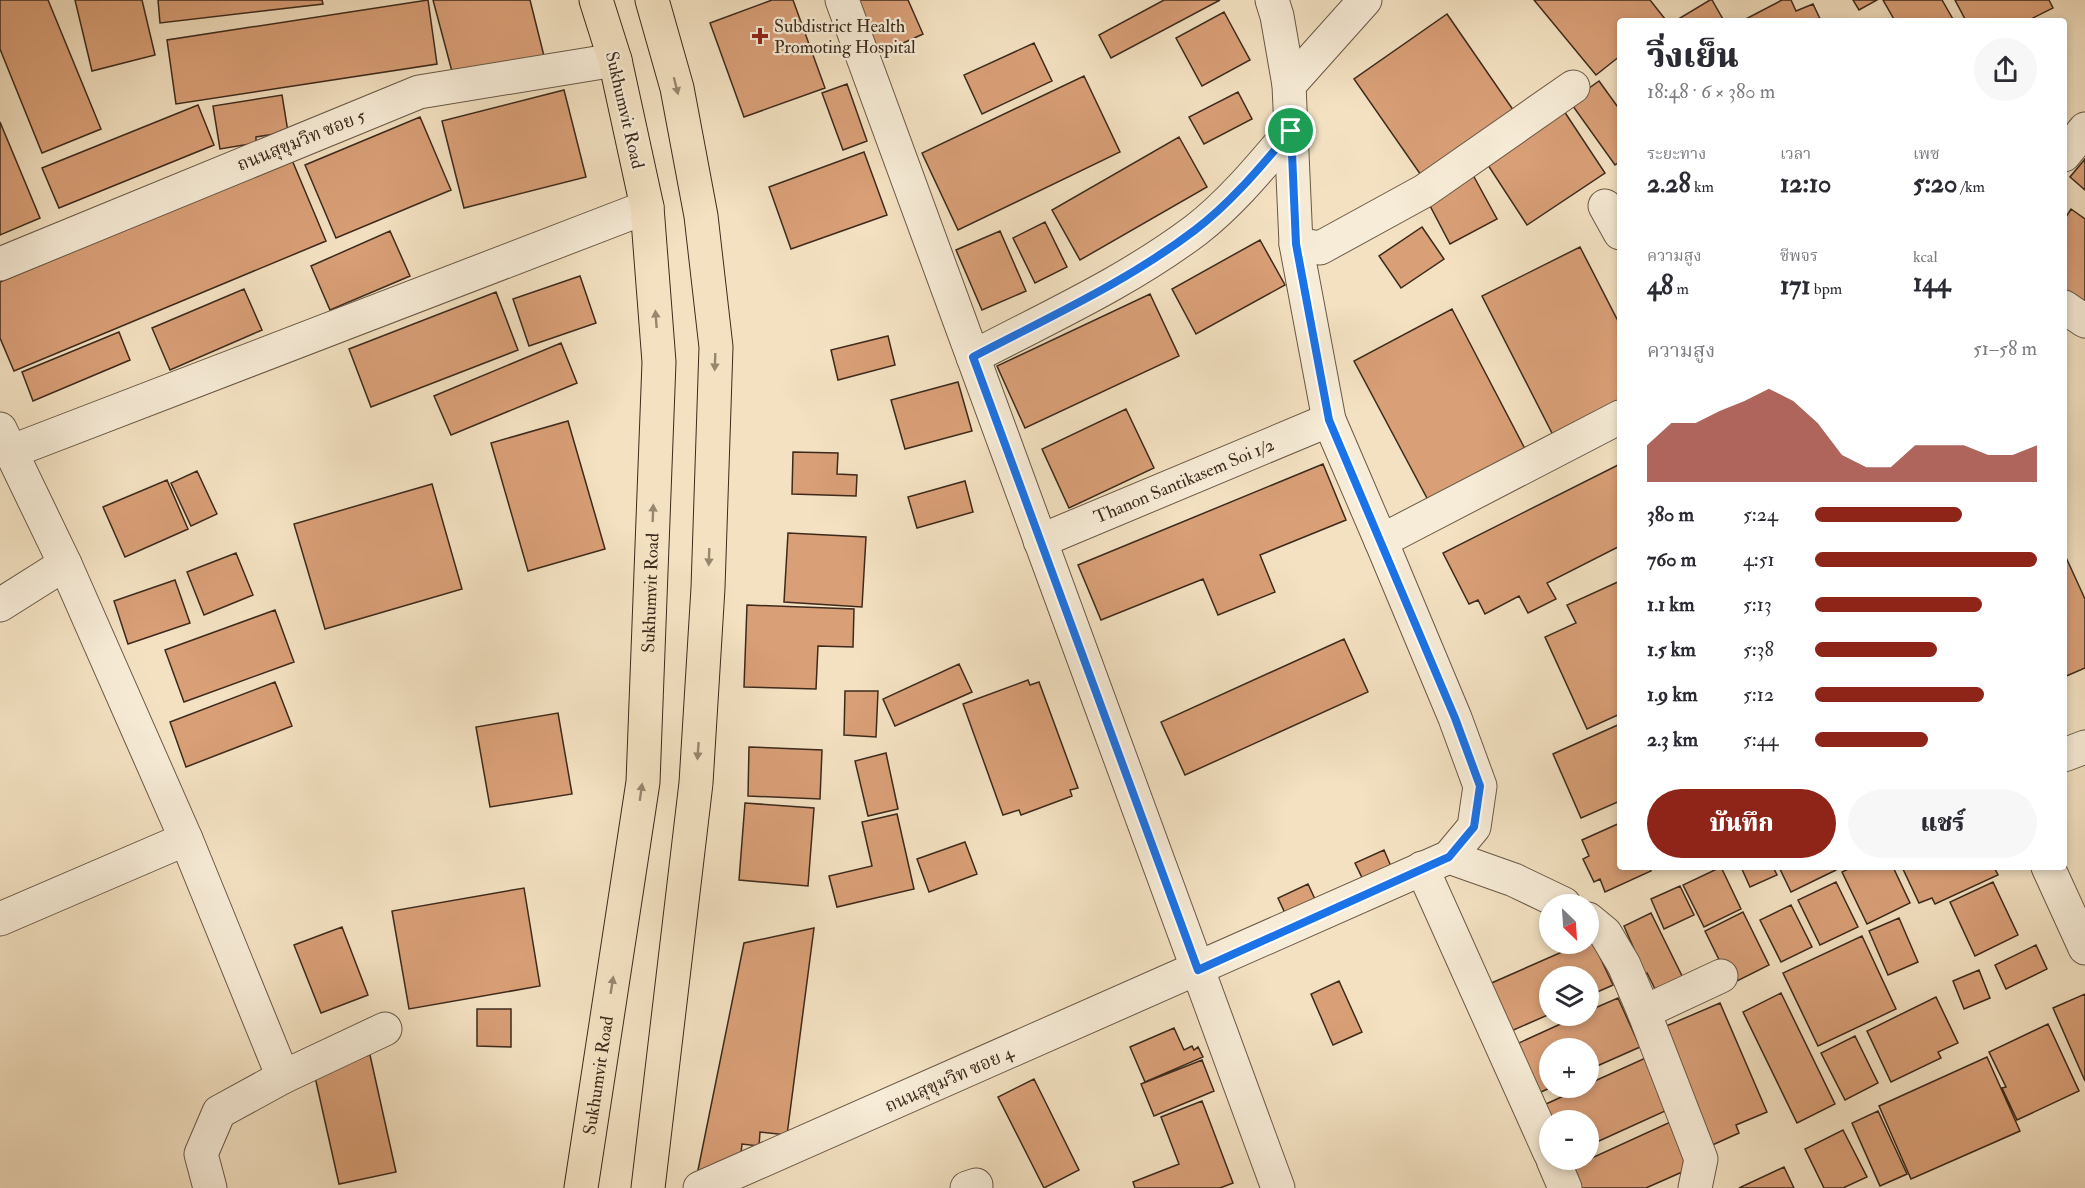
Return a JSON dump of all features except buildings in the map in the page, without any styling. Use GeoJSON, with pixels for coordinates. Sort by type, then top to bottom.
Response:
{"type":"FeatureCollection","features":[{"type":"Feature","properties":{"kind":"main road","name":"Sukhumvit Road"},"geometry":{"type":"LineString","coordinates":[[581,1188],[643,782],[659,362],[647,207],[615,60],[596,0]]}},
{"type":"Feature","properties":{"kind":"main road"},"geometry":{"type":"LineString","coordinates":[[648,1188],[696,783],[708,588],[716,347],[701,216],[677,88],[652,0]]}},
{"type":"Feature","properties":{"kind":"street"},"geometry":{"type":"LineString","coordinates":[[842,0],[1278,1188]]}},
{"type":"Feature","properties":{"kind":"street"},"geometry":{"type":"LineString","coordinates":[[1198,970],[1436,863],[1474,827],[1480,786],[1455,718],[1329,420],[1296,244],[1289,85],[1272,0]]}},
{"type":"Feature","properties":{"kind":"street"},"geometry":{"type":"LineString","coordinates":[[1289,85],[1365,0]]}},
{"type":"Feature","properties":{"kind":"street","name":"ถนนสุขุมวิท ซอย 5"},"geometry":{"type":"LineString","coordinates":[[0,264],[419,92],[615,60]]}},
{"type":"Feature","properties":{"kind":"street"},"geometry":{"type":"LineString","coordinates":[[1296,244],[1320,248],[1413,196],[1574,87]]}},
{"type":"Feature","properties":{"kind":"street"},"geometry":{"type":"LineString","coordinates":[[2067,151],[2085,129]]}},
{"type":"Feature","properties":{"kind":"street"},"geometry":{"type":"LineString","coordinates":[[973,357],[1123,279],[1197,229],[1251,177],[1291,131]]}},
{"type":"Feature","properties":{"kind":"street"},"geometry":{"type":"LineString","coordinates":[[283,1077],[186,839],[65,564],[5,441],[647,207]]}},
{"type":"Feature","properties":{"kind":"street"},"geometry":{"type":"LineString","coordinates":[[2067,309],[2085,321]]}},
{"type":"Feature","properties":{"kind":"street"},"geometry":{"type":"LineString","coordinates":[[1381,541],[1617,419]]}},
{"type":"Feature","properties":{"kind":"street","name":"Thanon Santikasem Soi 1/2"},"geometry":{"type":"LineString","coordinates":[[1040,541],[1329,420]]}},
{"type":"Feature","properties":{"kind":"street"},"geometry":{"type":"LineString","coordinates":[[0,605],[65,564]]}},
{"type":"Feature","properties":{"kind":"street"},"geometry":{"type":"LineString","coordinates":[[2067,754],[2085,747]]}},
{"type":"Feature","properties":{"kind":"street"},"geometry":{"type":"LineString","coordinates":[[0,919],[186,839]]}},
{"type":"Feature","properties":{"kind":"street"},"geometry":{"type":"LineString","coordinates":[[1436,863],[1514,880],[1543,894]]}},
{"type":"Feature","properties":{"kind":"street"},"geometry":{"type":"LineString","coordinates":[[1436,863],[1539,1125]]}},
{"type":"Feature","properties":{"kind":"street"},"geometry":{"type":"LineString","coordinates":[[2049,870],[2085,948]]}},
{"type":"Feature","properties":{"kind":"street"},"geometry":{"type":"LineString","coordinates":[[1599,928],[1605,933],[1624,965],[1701,1159],[1695,1188]]}},
{"type":"Feature","properties":{"kind":"street","name":"ถนนสุขุมวิท ซอย 4"},"geometry":{"type":"LineString","coordinates":[[700,1188],[1198,970]]}},
{"type":"Feature","properties":{"kind":"street"},"geometry":{"type":"LineString","coordinates":[[1644,1012],[1721,976]]}},
{"type":"Feature","properties":{"kind":"street"},"geometry":{"type":"LineString","coordinates":[[210,1188],[201,1154],[219,1112],[283,1077],[385,1029]]}},
{"type":"Feature","properties":{"kind":"street"},"geometry":{"type":"LineString","coordinates":[[1557,1170],[1565,1188]]}},
{"type":"Feature","properties":{"kind":"place","name":"Subdistrict Health Promoting Hospital"},"geometry":{"type":"Point","coordinates":[760,36]}},
{"type":"Feature","properties":{"kind":"route"},"geometry":{"type":"LineString","coordinates":[[1291,131],[1296,244],[1329,420],[1455,718],[1480,786],[1474,827],[1449,857],[1198,970],[973,357],[1123,279],[1197,229],[1251,177],[1291,131]]}}]}
